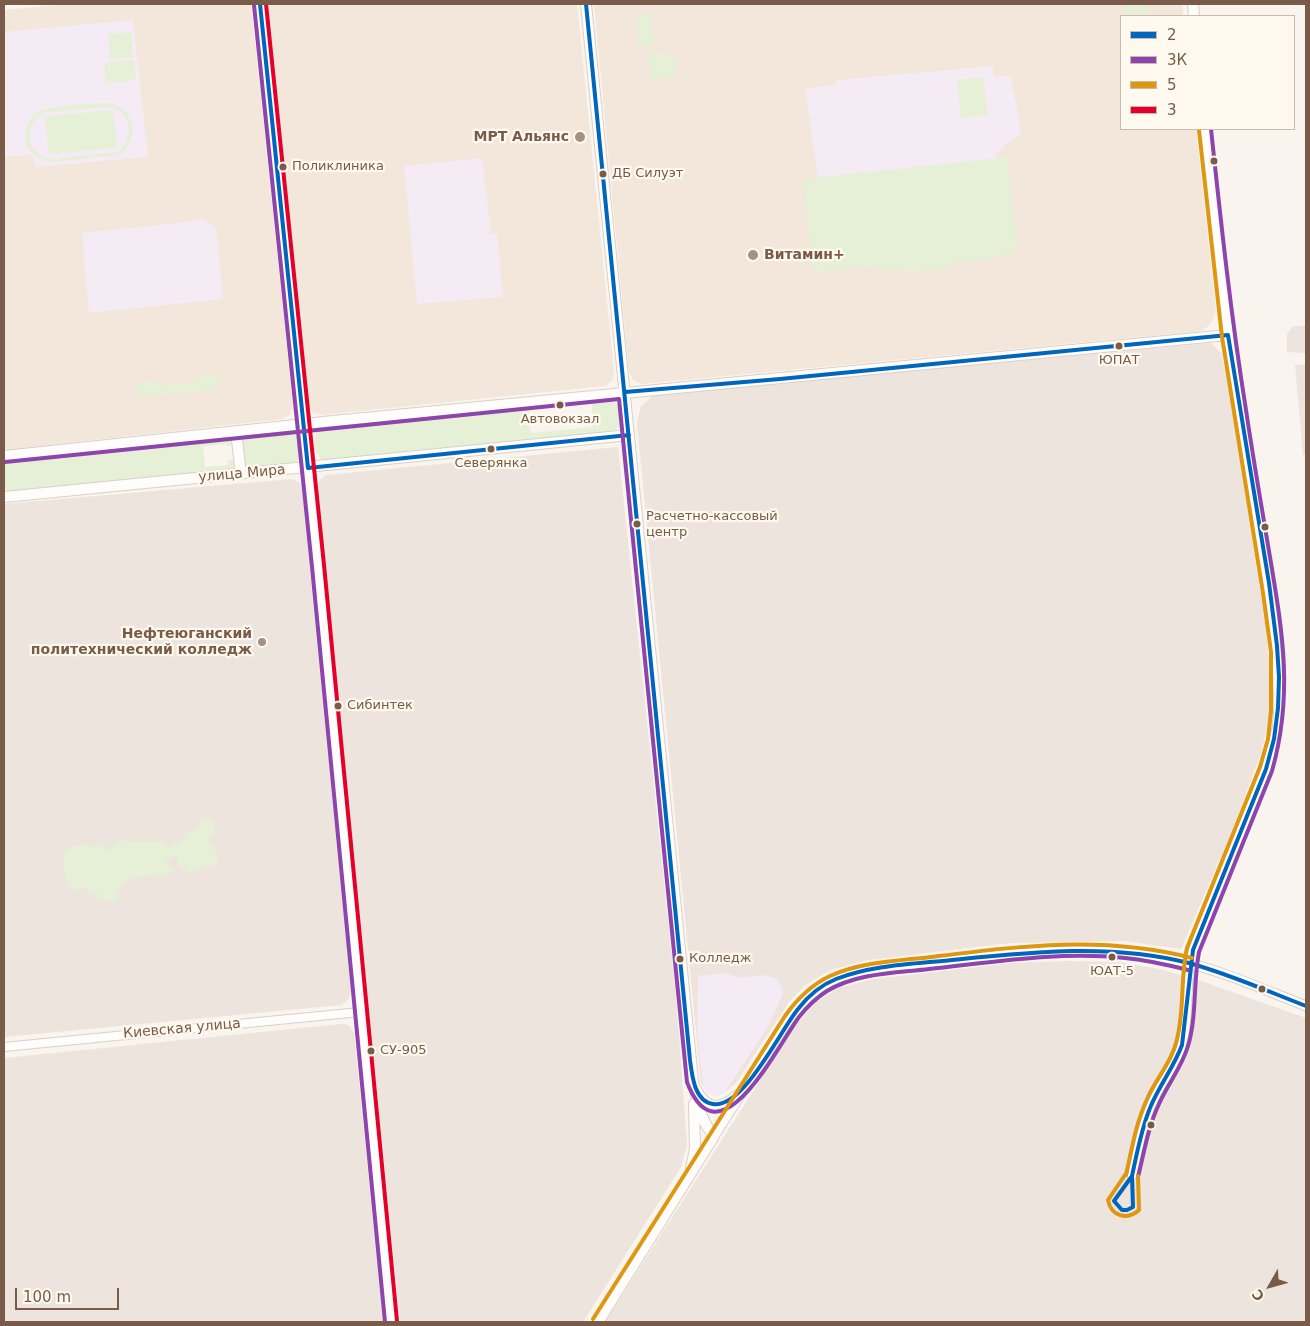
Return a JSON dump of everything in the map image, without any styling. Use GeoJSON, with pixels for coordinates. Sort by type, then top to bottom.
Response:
{"type":"FeatureCollection","features":[{"type":"Feature","properties":{"kind":"main road"},"geometry":{"type":"LineString","coordinates":[[260,4],[308,468],[391,1322]]}},
{"type":"Feature","properties":{"kind":"main road"},"geometry":{"type":"LineString","coordinates":[[586,4],[693,1081],[695,1148],[688,1179]]}},
{"type":"Feature","properties":{"kind":"main road"},"geometry":{"type":"LineString","coordinates":[[4,456],[625,392],[780,379],[1228,335],[1205,130]]}},
{"type":"Feature","properties":{"kind":"main road"},"geometry":{"type":"LineString","coordinates":[[236,431],[241,474]]}},
{"type":"Feature","properties":{"kind":"main road","name":"улица Мира"},"geometry":{"type":"LineString","coordinates":[[4,497],[308,468],[629,434]]}},
{"type":"Feature","properties":{"kind":"main road"},"geometry":{"type":"LineString","coordinates":[[598,1322],[714,1136],[700,1113],[693,1081]]}},
{"type":"Feature","properties":{"kind":"street"},"geometry":{"type":"LineString","coordinates":[[1132,1176],[1143,1132],[1154,1099],[1182,1046],[1190,964],[1196,942],[1266,769],[1274,742],[1279,712],[1278,671],[1272,611],[1228,335]]}},
{"type":"Feature","properties":{"kind":"street"},"geometry":{"type":"LineString","coordinates":[[714,1136],[802,1003],[828,983],[849,975],[886,968],[997,955],[1069,950],[1135,953],[1170,958],[1190,964],[1306,1006]]}},
{"type":"Feature","properties":{"kind":"street","name":"Киевская улица"},"geometry":{"type":"LineString","coordinates":[[4,1047],[360,1012]]}},
{"type":"Feature","properties":{"kind":"street"},"geometry":{"type":"LineString","coordinates":[[693,1081],[704,1101],[710,1105],[717,1106],[729,1102],[745,1088]]}},
{"type":"Feature","properties":{"kind":"shaded area"},"geometry":{"type":"Polygon","coordinates":[[[68,4],[251,4],[293,404],[290,415],[282,419],[4,450],[4,10],[68,4]]]}},
{"type":"Feature","properties":{"kind":"shaded area"},"geometry":{"type":"Polygon","coordinates":[[[267,4],[577,4],[614,372],[612,381],[605,386],[322,415],[313,413],[308,403],[267,4]]]}},
{"type":"Feature","properties":{"kind":"shaded area"},"geometry":{"type":"Polygon","coordinates":[[[594,4],[1182,4],[1183,15],[1120,15],[1120,130],[1196,130],[1216,312],[1209,326],[1201,331],[641,384],[633,380],[629,372],[594,4]]]}},
{"type":"Feature","properties":{"kind":"shaded area"},"geometry":{"type":"Polygon","coordinates":[[[133,20],[148,157],[35,167],[33,155],[4,156],[4,32],[133,20]]]}},
{"type":"Feature","properties":{"kind":"shaded area"},"geometry":{"type":"Polygon","coordinates":[[[993,66],[994,77],[1011,76],[1021,133],[996,153],[997,159],[818,178],[805,89],[836,84],[837,80],[993,66]]]}},
{"type":"Feature","properties":{"kind":"shaded area"},"geometry":{"type":"Polygon","coordinates":[[[482,158],[491,234],[497,233],[503,297],[417,304],[404,166],[482,158]]]}},
{"type":"Feature","properties":{"kind":"shaded area"},"geometry":{"type":"Polygon","coordinates":[[[203,220],[216,227],[223,299],[89,313],[82,233],[203,220]]]}},
{"type":"Feature","properties":{"kind":"shaded area"},"geometry":{"type":"Polygon","coordinates":[[[1293,326],[1306,326],[1306,353],[1287,352],[1287,334],[1293,326]]]}},
{"type":"Feature","properties":{"kind":"shaded area"},"geometry":{"type":"Polygon","coordinates":[[[1211,343],[1221,353],[1228,385],[1266,628],[1270,681],[1269,718],[1261,753],[1231,833],[1181,949],[1124,941],[1010,943],[868,960],[830,970],[804,986],[789,1002],[736,1083],[725,1092],[715,1096],[708,1093],[701,1083],[637,423],[641,406],[654,395],[1211,343]]]}},
{"type":"Feature","properties":{"kind":"shaded area"},"geometry":{"type":"Polygon","coordinates":[[[1306,364],[1306,455],[1303,455],[1295,365],[1306,364]]]}},
{"type":"Feature","properties":{"kind":"shaded area"},"geometry":{"type":"Polygon","coordinates":[[[618,447],[676,996],[687,1144],[681,1167],[583,1322],[400,1322],[317,486],[326,475],[618,447]]]}},
{"type":"Feature","properties":{"kind":"shaded area"},"geometry":{"type":"Polygon","coordinates":[[[292,479],[299,482],[302,490],[351,991],[348,1000],[341,1005],[4,1037],[4,504],[292,479]]]}},
{"type":"Feature","properties":{"kind":"shaded area"},"geometry":{"type":"Polygon","coordinates":[[[1119,962],[1160,969],[1198,980],[1306,1018],[1306,1322],[605,1322],[795,1026],[816,1002],[838,988],[873,979],[1013,963],[1119,962]]]}},
{"type":"Feature","properties":{"kind":"shaded area"},"geometry":{"type":"Polygon","coordinates":[[[724,973],[740,978],[764,975],[778,979],[783,993],[768,1027],[725,1092],[715,1096],[708,1093],[703,1084],[697,1029],[698,976],[724,973]]]}},
{"type":"Feature","properties":{"kind":"shaded area"},"geometry":{"type":"Polygon","coordinates":[[[342,1024],[349,1025],[354,1033],[383,1322],[4,1322],[4,1058],[342,1024]]]}},
{"type":"Feature","properties":{"kind":"green space"},"geometry":{"type":"Polygon","coordinates":[[[1123,4],[1147,4],[1148,15],[1125,15],[1123,4]]]}},
{"type":"Feature","properties":{"kind":"green space"},"geometry":{"type":"Polygon","coordinates":[[[651,14],[654,45],[639,47],[636,15],[651,14]]]}},
{"type":"Feature","properties":{"kind":"green space"},"geometry":{"type":"Polygon","coordinates":[[[131,32],[133,57],[110,59],[108,34],[131,32]]]}},
{"type":"Feature","properties":{"kind":"green space"},"geometry":{"type":"Polygon","coordinates":[[[649,51],[676,57],[676,75],[651,80],[649,51]]]}},
{"type":"Feature","properties":{"kind":"green space"},"geometry":{"type":"Polygon","coordinates":[[[134,60],[136,80],[106,83],[104,63],[134,60]]]}},
{"type":"Feature","properties":{"kind":"green space"},"geometry":{"type":"Polygon","coordinates":[[[983,77],[988,115],[961,118],[957,80],[983,77]]]}},
{"type":"Feature","properties":{"kind":"green space"},"geometry":{"type":"Polygon","coordinates":[[[107,103],[117,105],[124,110],[132,124],[130,141],[118,155],[52,162],[37,157],[29,149],[26,140],[26,130],[32,117],[40,111],[63,106],[107,103]],[[107,107],[47,112],[33,123],[30,130],[32,145],[43,156],[52,159],[117,152],[127,140],[129,125],[127,119],[116,109],[107,107]]]}},
{"type":"Feature","properties":{"kind":"green space"},"geometry":{"type":"Polygon","coordinates":[[[113,110],[117,148],[49,154],[45,116],[113,110]]]}},
{"type":"Feature","properties":{"kind":"green space"},"geometry":{"type":"Polygon","coordinates":[[[1007,157],[1017,253],[998,255],[998,258],[952,263],[953,268],[906,272],[905,268],[879,270],[878,265],[813,272],[803,179],[1007,157]]]}},
{"type":"Feature","properties":{"kind":"green space"},"geometry":{"type":"Polygon","coordinates":[[[218,374],[219,389],[139,397],[137,383],[158,381],[158,386],[195,383],[195,377],[218,374]]]}},
{"type":"Feature","properties":{"kind":"green space"},"geometry":{"type":"Polygon","coordinates":[[[609,399],[616,403],[620,425],[617,429],[609,432],[328,461],[322,460],[317,454],[315,447],[316,433],[327,427],[525,407],[529,410],[531,433],[593,427],[592,402],[609,399]]]}},
{"type":"Feature","properties":{"kind":"green space"},"geometry":{"type":"Polygon","coordinates":[[[288,432],[295,436],[299,443],[300,451],[296,463],[294,465],[246,470],[242,436],[288,432]]]}},
{"type":"Feature","properties":{"kind":"green space"},"geometry":{"type":"Polygon","coordinates":[[[229,437],[233,440],[231,446],[226,444],[203,446],[205,467],[228,465],[228,460],[234,460],[237,467],[235,470],[4,493],[4,462],[229,437]]]}},
{"type":"Feature","properties":{"kind":"green space"},"geometry":{"type":"Polygon","coordinates":[[[204,818],[214,823],[214,835],[209,839],[209,842],[218,853],[217,863],[214,867],[204,867],[195,872],[189,872],[178,865],[177,857],[175,856],[164,862],[171,867],[173,872],[169,875],[140,876],[128,880],[116,892],[121,896],[115,902],[102,899],[99,901],[97,899],[99,896],[82,887],[73,890],[67,882],[64,852],[72,847],[89,844],[91,848],[106,844],[109,845],[102,849],[108,850],[121,840],[130,842],[162,841],[169,848],[184,839],[187,833],[195,831],[196,827],[200,828],[200,821],[204,818]]]}},
{"type":"Feature","properties":{"kind":"transit line","name":"2"},"geometry":{"type":"LineString","coordinates":[[260,4],[308,468],[629,435]]}},
{"type":"Feature","properties":{"kind":"transit line","name":"3"},"geometry":{"type":"LineString","coordinates":[[266,4],[324,565],[397,1321]]}},
{"type":"Feature","properties":{"kind":"transit line","name":"2"},"geometry":{"type":"LineString","coordinates":[[586,4],[690,1060],[698,1093],[707,1102],[713,1104],[725,1102],[736,1094],[760,1067],[790,1020],[810,995],[830,981],[850,974],[879,968],[1041,952],[1100,951],[1130,953],[1160,957],[1204,967],[1306,1006]]}},
{"type":"Feature","properties":{"kind":"transit line","name":"3К"},"geometry":{"type":"LineString","coordinates":[[254,5],[312,567],[385,1322]]}},
{"type":"Feature","properties":{"kind":"transit line","name":"5"},"geometry":{"type":"LineString","coordinates":[[1126,1175],[1140,1116],[1151,1090],[1171,1057],[1176,1043],[1181,1019],[1187,948],[1260,767],[1268,739],[1271,711],[1271,652],[1222,337],[1199,130]]}},
{"type":"Feature","properties":{"kind":"transit line","name":"3К"},"geometry":{"type":"LineString","coordinates":[[1138,1177],[1155,1113],[1182,1061],[1191,1035],[1199,952],[1272,771],[1283,715],[1284,661],[1278,607],[1236,340],[1211,130]]}},
{"type":"Feature","properties":{"kind":"transit line","name":"2"},"geometry":{"type":"LineString","coordinates":[[625,392],[780,379],[1228,335],[1269,583],[1277,646],[1278,708],[1274,739],[1266,769],[1193,950],[1182,1045],[1150,1108],[1132,1176]]}},
{"type":"Feature","properties":{"kind":"transit line","name":"3К"},"geometry":{"type":"LineString","coordinates":[[5,462],[619,399],[687,1082],[700,1105],[715,1112],[731,1106],[747,1092],[763,1072],[799,1017],[812,1003],[827,991],[863,977],[1027,958],[1076,956],[1133,959],[1188,970]]}},
{"type":"Feature","properties":{"kind":"transit line","name":"5"},"geometry":{"type":"LineString","coordinates":[[593,1319],[785,1016],[805,993],[823,980],[842,971],[879,963],[1029,946],[1094,945],[1126,947],[1192,958]]}},
{"type":"Feature","properties":{"kind":"transit line","name":"5"},"geometry":{"type":"LineString","coordinates":[[1127,1172],[1108,1200],[1112,1210],[1120,1215],[1130,1215],[1139,1210],[1138,1176]]}},
{"type":"Feature","properties":{"kind":"transit line","name":"2"},"geometry":{"type":"LineString","coordinates":[[1132,1176],[1133,1207],[1122,1210],[1114,1201],[1132,1176]]}},
{"type":"Feature","properties":{"kind":"place","name":"МРТ Альянс"},"geometry":{"type":"Point","coordinates":[580,137]}},
{"type":"Feature","properties":{"kind":"place","name":"Поликлиника"},"geometry":{"type":"Point","coordinates":[283,167]}},
{"type":"Feature","properties":{"kind":"place","name":"ДБ Силуэт"},"geometry":{"type":"Point","coordinates":[603,174]}},
{"type":"Feature","properties":{"kind":"place","name":"Витамин+"},"geometry":{"type":"Point","coordinates":[753,255]}},
{"type":"Feature","properties":{"kind":"place","name":"ЮПАТ"},"geometry":{"type":"Point","coordinates":[1119,346]}},
{"type":"Feature","properties":{"kind":"place","name":"Автовокзал"},"geometry":{"type":"Point","coordinates":[560,405]}},
{"type":"Feature","properties":{"kind":"place","name":"Северянка"},"geometry":{"type":"Point","coordinates":[491,449]}},
{"type":"Feature","properties":{"kind":"place","name":"Расчетно-кассовый центр"},"geometry":{"type":"Point","coordinates":[637,524]}},
{"type":"Feature","properties":{"kind":"place","name":"Нефтеюганский политехнический колледж"},"geometry":{"type":"Point","coordinates":[262,642]}},
{"type":"Feature","properties":{"kind":"place","name":"Сибинтек"},"geometry":{"type":"Point","coordinates":[338,706]}},
{"type":"Feature","properties":{"kind":"place","name":"ЮАТ-5"},"geometry":{"type":"Point","coordinates":[1112,957]}},
{"type":"Feature","properties":{"kind":"place","name":"Колледж"},"geometry":{"type":"Point","coordinates":[680,959]}},
{"type":"Feature","properties":{"kind":"place","name":"СУ-905"},"geometry":{"type":"Point","coordinates":[371,1051]}}]}
